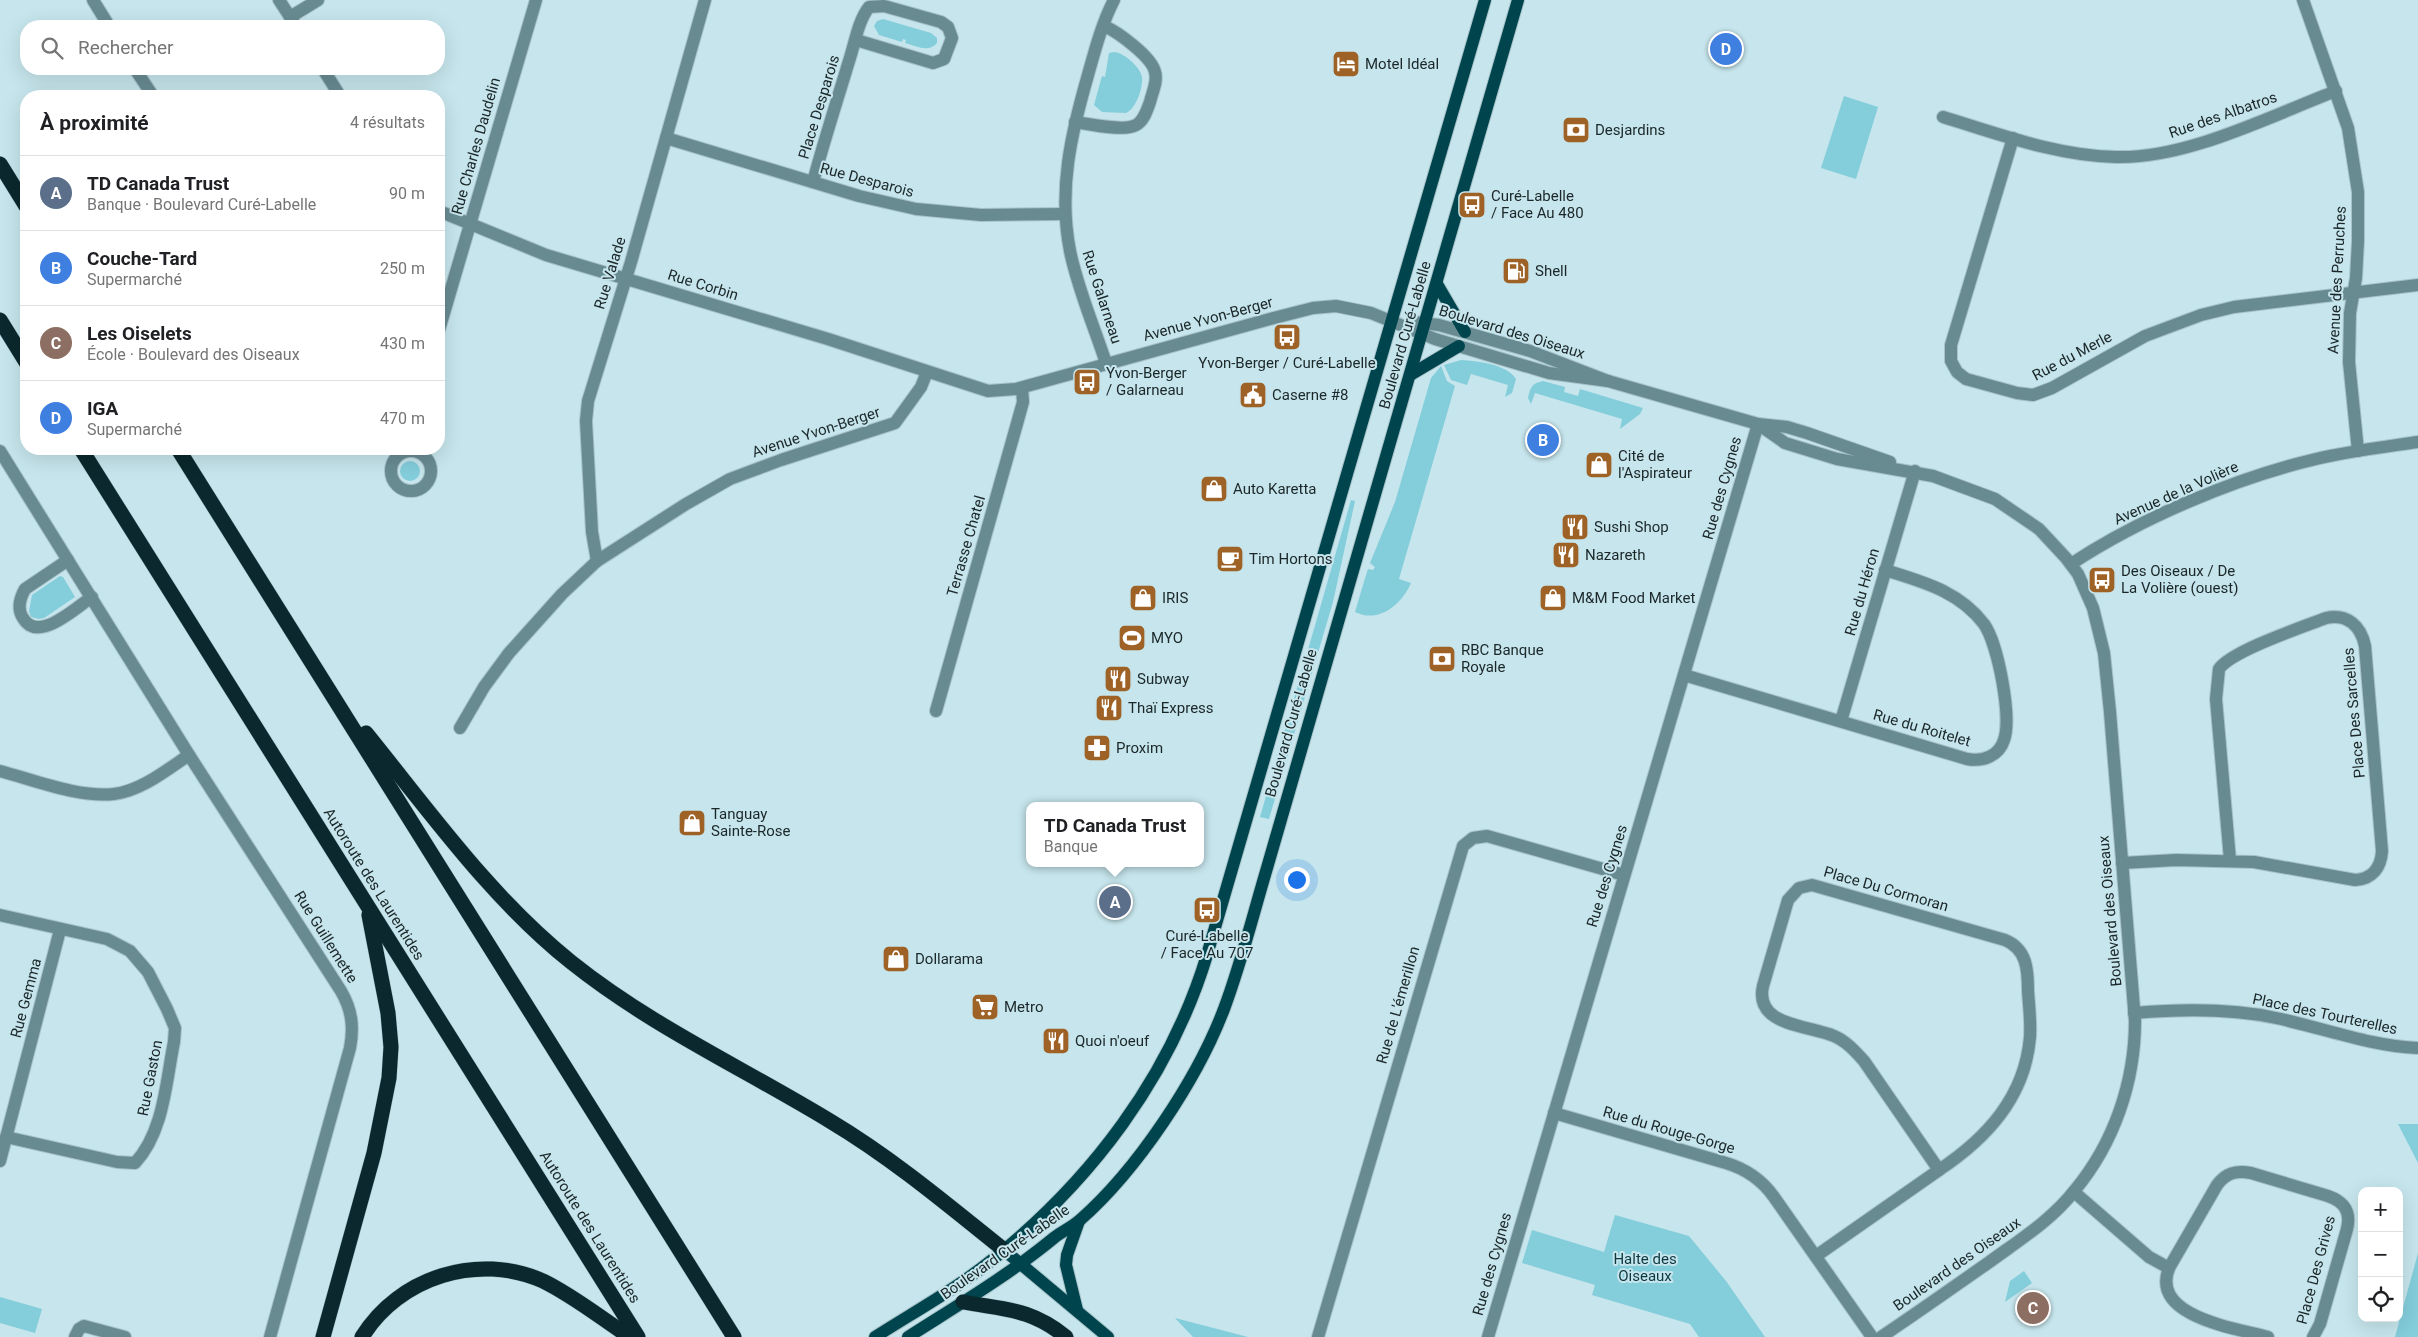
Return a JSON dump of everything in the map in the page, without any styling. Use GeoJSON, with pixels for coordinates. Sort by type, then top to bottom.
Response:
{"type":"FeatureCollection","features":[{"type":"Feature","properties":{"kind":"highway"},"geometry":{"type":"LineString","coordinates":[[0,164],[20,196]]}},
{"type":"Feature","properties":{"kind":"highway"},"geometry":{"type":"LineString","coordinates":[[0,320],[20,352]]}},
{"type":"Feature","properties":{"kind":"highway","name":"Autoroute des Laurentides"},"geometry":{"type":"LineString","coordinates":[[85,455],[638,1337]]}},
{"type":"Feature","properties":{"kind":"highway"},"geometry":{"type":"LineString","coordinates":[[182,455],[734,1337]]}},
{"type":"Feature","properties":{"kind":"highway"},"geometry":{"type":"LineString","coordinates":[[328,688],[495,889],[566,958],[645,1015],[821,1115],[871,1147],[1004,1250]]}},
{"type":"Feature","properties":{"kind":"highway"},"geometry":{"type":"LineString","coordinates":[[323,1337],[374,1153],[389,1078],[391,1047],[388,1014],[367,904]]}},
{"type":"Feature","properties":{"kind":"highway"},"geometry":{"type":"LineString","coordinates":[[362,1337],[388,1305],[417,1285],[448,1273],[483,1269],[522,1274],[543,1282],[630,1337]]}},
{"type":"Feature","properties":{"kind":"highway"},"geometry":{"type":"LineString","coordinates":[[964,1302],[1022,1312],[1045,1323],[1066,1337]]}},
{"type":"Feature","properties":{"kind":"main road","name":"Boulevard Curé-Labelle"},"geometry":{"type":"LineString","coordinates":[[875,1337],[964,1280],[1004,1250],[1064,1194],[1108,1144],[1151,1083],[1185,1018],[1214,933],[1485,0]]}},
{"type":"Feature","properties":{"kind":"main road","name":"Boulevard Curé-Labelle"},"geometry":{"type":"LineString","coordinates":[[908,1337],[1021,1264],[1079,1221],[1124,1173],[1165,1118],[1198,1062],[1223,1011],[1267,868],[1518,0]]}},
{"type":"Feature","properties":{"kind":"main road"},"geometry":{"type":"LineString","coordinates":[[1437,284],[1465,332]]}},
{"type":"Feature","properties":{"kind":"main road"},"geometry":{"type":"LineString","coordinates":[[1410,375],[1460,346]]}},
{"type":"Feature","properties":{"kind":"main road"},"geometry":{"type":"LineString","coordinates":[[1077,1310],[1066,1264],[1079,1221]]}},
{"type":"Feature","properties":{"kind":"main road"},"geometry":{"type":"LineString","coordinates":[[1004,1250],[1108,1337]]}},
{"type":"Feature","properties":{"kind":"street"},"geometry":{"type":"LineString","coordinates":[[93,0],[105,20]]}},
{"type":"Feature","properties":{"kind":"street"},"geometry":{"type":"LineString","coordinates":[[279,0],[292,20]]}},
{"type":"Feature","properties":{"kind":"street"},"geometry":{"type":"LineString","coordinates":[[295,20],[318,0]]}},
{"type":"Feature","properties":{"kind":"street","name":"Rue Charles Daudelin"},"geometry":{"type":"LineString","coordinates":[[445,309],[536,0]]}},
{"type":"Feature","properties":{"kind":"street","name":"Rue Valade"},"geometry":{"type":"LineString","coordinates":[[597,561],[592,532],[587,413],[590,394],[705,0]]}},
{"type":"Feature","properties":{"kind":"street","name":"Rue Galarneau"},"geometry":{"type":"LineString","coordinates":[[1106,363],[1076,276],[1065,214],[1067,166],[1075,122],[1104,26],[1114,0]]}},
{"type":"Feature","properties":{"kind":"street","name":"Avenue des Perruches"},"geometry":{"type":"LineString","coordinates":[[2303,0],[2336,91],[2350,137],[2358,192],[2358,242],[2350,313],[2349,362],[2358,451]]}},
{"type":"Feature","properties":{"kind":"street","name":"Place Desparois"},"geometry":{"type":"LineString","coordinates":[[813,182],[856,40],[869,7],[878,5],[940,22],[948,27],[952,38],[944,58],[933,63],[856,40]]}},
{"type":"Feature","properties":{"kind":"street"},"geometry":{"type":"LineString","coordinates":[[1075,122],[1133,127],[1141,122],[1149,105],[1156,80],[1153,67],[1124,38],[1104,26]]}},
{"type":"Feature","properties":{"kind":"street"},"geometry":{"type":"LineString","coordinates":[[139,75],[148,90]]}},
{"type":"Feature","properties":{"kind":"street"},"geometry":{"type":"LineString","coordinates":[[326,75],[336,90]]}},
{"type":"Feature","properties":{"kind":"street","name":"Rue des Albatros"},"geometry":{"type":"LineString","coordinates":[[1943,117],[2013,138],[2088,155],[2144,156],[2204,142],[2336,91]]}},
{"type":"Feature","properties":{"kind":"street","name":"Rue Desparois"},"geometry":{"type":"LineString","coordinates":[[666,138],[880,201],[934,212],[981,215],[1065,214]]}},
{"type":"Feature","properties":{"kind":"street","name":"Rue du Merle"},"geometry":{"type":"LineString","coordinates":[[2013,138],[1951,345],[1950,357],[1953,367],[1966,378],[2017,393],[2038,394],[2145,336],[2201,315],[2250,305],[2418,285]]}},
{"type":"Feature","properties":{"kind":"street","name":"Rue Corbin"},"geometry":{"type":"LineString","coordinates":[[445,214],[546,255],[875,354],[927,372]]}},
{"type":"Feature","properties":{"kind":"street","name":"Avenue Yvon-Berger"},"geometry":{"type":"LineString","coordinates":[[460,728],[484,687],[522,638],[573,583],[597,561],[664,517],[726,482],[781,460],[890,426],[905,412],[923,383],[927,372],[982,390],[995,392],[1022,388],[1106,363],[1313,308],[1350,308],[1392,320]]}},
{"type":"Feature","properties":{"kind":"street","name":"Boulevard des Oiseaux"},"geometry":{"type":"LineString","coordinates":[[1392,320],[1423,328],[1465,332],[1553,358],[1608,381],[1758,424],[1785,443],[1837,458],[1916,471],[1966,487],[2010,508],[2038,529],[2071,564],[2093,608],[2104,653],[2110,712],[2134,1013],[2132,1065],[2121,1107],[2102,1150],[2074,1192],[2023,1237],[1881,1337]]}},
{"type":"Feature","properties":{"kind":"street","name":"Boulevard des Oiseaux"},"geometry":{"type":"LineString","coordinates":[[1423,328],[1460,346],[1549,373],[1608,381]]}},
{"type":"Feature","properties":{"kind":"street","name":"Terrasse Chatel"},"geometry":{"type":"LineString","coordinates":[[936,711],[1022,407],[1022,388]]}},
{"type":"Feature","properties":{"kind":"street","name":"Rue des Cygnes"},"geometry":{"type":"LineString","coordinates":[[1488,1337],[1758,424]]}},
{"type":"Feature","properties":{"kind":"street","name":"Avenue de la Volière"},"geometry":{"type":"LineString","coordinates":[[2071,564],[2155,518],[2229,485],[2291,465],[2358,451],[2418,442]]}},
{"type":"Feature","properties":{"kind":"street","name":"Rue Guillemette"},"geometry":{"type":"LineString","coordinates":[[0,451],[190,755],[341,991],[351,1015],[352,1034],[350,1048],[270,1337]]}},
{"type":"Feature","properties":{"kind":"street","name":"Rue du Héron"},"geometry":{"type":"LineString","coordinates":[[1841,721],[1916,471]]}},
{"type":"Feature","properties":{"kind":"street"},"geometry":{"type":"LineString","coordinates":[[68,560],[25,589],[20,610],[26,622],[37,629],[47,627],[92,597]]}},
{"type":"Feature","properties":{"kind":"street","name":"Rue du Roitelet"},"geometry":{"type":"LineString","coordinates":[[1684,675],[1973,760],[1987,758],[1996,753],[2005,737],[2006,719],[1999,661],[1991,638],[1983,624],[1961,602],[1944,590],[1885,570]]}},
{"type":"Feature","properties":{"kind":"street","name":"Place Des Sarcelles"},"geometry":{"type":"LineString","coordinates":[[2122,863],[2162,860],[2230,860],[2285,866],[2356,880],[2372,874],[2380,864],[2382,851],[2365,646],[2360,630],[2345,618],[2333,616],[2326,618],[2230,658],[2219,669],[2216,699],[2230,860]]}},
{"type":"Feature","properties":{"kind":"street"},"geometry":{"type":"LineString","coordinates":[[0,771],[81,792],[114,794],[136,787],[190,755]]}},
{"type":"Feature","properties":{"kind":"street","name":"Rue de L'émerillon"},"geometry":{"type":"LineString","coordinates":[[1318,1337],[1463,846],[1474,838],[1486,836],[1624,875]]}},
{"type":"Feature","properties":{"kind":"street","name":"Place Du Cormoran"},"geometry":{"type":"LineString","coordinates":[[1816,1256],[1939,1170],[1974,1144],[1992,1126],[2007,1106],[2021,1077],[2029,1047],[2030,1024],[2027,972],[2024,957],[2016,947],[2005,940],[1820,886],[1808,885],[1800,888],[1790,896],[1786,904],[1763,986],[1761,997],[1763,1005],[1775,1018],[1832,1036],[1851,1047],[1864,1061],[1939,1170]]}},
{"type":"Feature","properties":{"kind":"street","name":"Rue Gaston"},"geometry":{"type":"LineString","coordinates":[[0,915],[60,930],[107,939],[130,951],[148,972],[175,1028],[174,1042],[157,1125],[145,1152],[135,1163],[117,1162],[6,1138]]}},
{"type":"Feature","properties":{"kind":"street","name":"Rue Gemma"},"geometry":{"type":"LineString","coordinates":[[0,1161],[60,930]]}},
{"type":"Feature","properties":{"kind":"street","name":"Place des Tourterelles"},"geometry":{"type":"LineString","coordinates":[[2134,1013],[2222,1011],[2249,1013],[2364,1041],[2418,1048]]}},
{"type":"Feature","properties":{"kind":"street","name":"Rue du Rouge-Gorge"},"geometry":{"type":"LineString","coordinates":[[1554,1113],[1743,1169],[1771,1192],[1872,1337]]}},
{"type":"Feature","properties":{"kind":"street","name":"Place Des Grives"},"geometry":{"type":"LineString","coordinates":[[2169,1268],[2217,1185],[2228,1174],[2238,1171],[2250,1173],[2335,1198],[2346,1208],[2348,1224],[2320,1324],[2313,1337]]}},
{"type":"Feature","properties":{"kind":"street"},"geometry":{"type":"LineString","coordinates":[[2074,1192],[2149,1257],[2169,1268],[2166,1277],[2167,1288],[2173,1300],[2185,1312],[2268,1337]]}},
{"type":"Feature","properties":{"kind":"street"},"geometry":{"type":"LineString","coordinates":[[75,1337],[78,1329],[84,1326],[125,1337]]}},
{"type":"Feature","properties":{"kind":"green space"},"geometry":{"type":"Polygon","coordinates":[[[883,19],[931,33],[937,38],[937,43],[930,48],[922,48],[905,43],[906,40],[903,39],[902,42],[879,35],[874,26],[877,21],[883,19]]]}},
{"type":"Feature","properties":{"kind":"green space"},"geometry":{"type":"Polygon","coordinates":[[[1114,52],[1131,61],[1139,70],[1142,78],[1138,98],[1130,111],[1126,113],[1102,112],[1094,105],[1102,76],[1105,77],[1109,53],[1114,52]]]}},
{"type":"Feature","properties":{"kind":"green space"},"geometry":{"type":"Polygon","coordinates":[[[1844,96],[1878,107],[1856,179],[1821,168],[1844,96]]]}},
{"type":"Feature","properties":{"kind":"green space"},"geometry":{"type":"Polygon","coordinates":[[[1461,360],[1491,364],[1506,370],[1516,379],[1512,393],[1505,397],[1508,385],[1471,374],[1467,385],[1451,380],[1444,365],[1461,360]]]}},
{"type":"Feature","properties":{"kind":"green space"},"geometry":{"type":"Polygon","coordinates":[[[1441,366],[1447,381],[1455,386],[1399,579],[1411,583],[1402,598],[1389,610],[1381,614],[1364,615],[1355,612],[1366,575],[1368,569],[1373,570],[1375,567],[1370,563],[1395,502],[1431,378],[1441,366]]]}},
{"type":"Feature","properties":{"kind":"green space"},"geometry":{"type":"Polygon","coordinates":[[[1543,381],[1565,387],[1564,392],[1578,396],[1580,389],[1643,408],[1640,414],[1620,429],[1622,419],[1535,393],[1531,404],[1528,398],[1531,389],[1536,383],[1543,381]]]}},
{"type":"Feature","properties":{"kind":"green space"},"geometry":{"type":"Polygon","coordinates":[[[410,461],[417,464],[420,471],[417,478],[410,481],[403,478],[400,471],[403,464],[410,461]]]}},
{"type":"Feature","properties":{"kind":"green space"},"geometry":{"type":"Polygon","coordinates":[[[1351,500],[1355,501],[1333,602],[1269,819],[1260,817],[1351,500]]]}},
{"type":"Feature","properties":{"kind":"green space"},"geometry":{"type":"Polygon","coordinates":[[[60,576],[63,577],[75,597],[44,618],[31,617],[29,611],[32,595],[60,576]]]}},
{"type":"Feature","properties":{"kind":"green space"},"geometry":{"type":"Polygon","coordinates":[[[2398,1124],[2418,1124],[2418,1163],[2398,1124]]]}},
{"type":"Feature","properties":{"kind":"green space","name":"Halte des Oiseaux"},"geometry":{"type":"Polygon","coordinates":[[[1615,1215],[1689,1236],[1726,1281],[1765,1337],[1699,1337],[1690,1324],[1592,1295],[1595,1285],[1522,1263],[1532,1230],[1604,1252],[1615,1215]]]}},
{"type":"Feature","properties":{"kind":"green space"},"geometry":{"type":"Polygon","coordinates":[[[2418,1253],[2418,1337],[2395,1337],[2399,1322],[2403,1322],[2403,1308],[2418,1253]]]}},
{"type":"Feature","properties":{"kind":"green space"},"geometry":{"type":"Polygon","coordinates":[[[2024,1271],[2032,1283],[2005,1302],[2010,1281],[2024,1271]]]}},
{"type":"Feature","properties":{"kind":"green space"},"geometry":{"type":"Polygon","coordinates":[[[0,1297],[42,1309],[35,1333],[0,1323],[0,1297]]]}},
{"type":"Feature","properties":{"kind":"green space"},"geometry":{"type":"Polygon","coordinates":[[[1175,1318],[1248,1337],[1193,1337],[1175,1318]]]}},
{"type":"Feature","properties":{"kind":"place","name":"IGA"},"geometry":{"type":"Point","coordinates":[1726,49]}},
{"type":"Feature","properties":{"kind":"place","name":"Motel Idéal"},"geometry":{"type":"Point","coordinates":[1346,64]}},
{"type":"Feature","properties":{"kind":"place","name":"Desjardins"},"geometry":{"type":"Point","coordinates":[1576,130]}},
{"type":"Feature","properties":{"kind":"place","name":"Curé-Labelle / Face Au 480"},"geometry":{"type":"Point","coordinates":[1472,205]}},
{"type":"Feature","properties":{"kind":"place","name":"Shell"},"geometry":{"type":"Point","coordinates":[1516,271]}},
{"type":"Feature","properties":{"kind":"place","name":"Yvon-Berger / Curé-Labelle"},"geometry":{"type":"Point","coordinates":[1287,337]}},
{"type":"Feature","properties":{"kind":"place","name":"Yvon-Berger / Galarneau"},"geometry":{"type":"Point","coordinates":[1087,382]}},
{"type":"Feature","properties":{"kind":"place","name":"Caserne #8"},"geometry":{"type":"Point","coordinates":[1253,395]}},
{"type":"Feature","properties":{"kind":"place","name":"Couche-Tard"},"geometry":{"type":"Point","coordinates":[1543,440]}},
{"type":"Feature","properties":{"kind":"place","name":"Cité de l'Aspirateur"},"geometry":{"type":"Point","coordinates":[1599,465]}},
{"type":"Feature","properties":{"kind":"place","name":"Auto Karetta"},"geometry":{"type":"Point","coordinates":[1214,489]}},
{"type":"Feature","properties":{"kind":"place","name":"Sushi Shop"},"geometry":{"type":"Point","coordinates":[1575,527]}},
{"type":"Feature","properties":{"kind":"place","name":"Nazareth"},"geometry":{"type":"Point","coordinates":[1566,555]}},
{"type":"Feature","properties":{"kind":"place","name":"Tim Hortons"},"geometry":{"type":"Point","coordinates":[1230,559]}},
{"type":"Feature","properties":{"kind":"place","name":"Des Oiseaux / De La Volière (ouest)"},"geometry":{"type":"Point","coordinates":[2102,580]}},
{"type":"Feature","properties":{"kind":"place","name":"IRIS"},"geometry":{"type":"Point","coordinates":[1143,598]}},
{"type":"Feature","properties":{"kind":"place","name":"M&M Food Market"},"geometry":{"type":"Point","coordinates":[1553,598]}},
{"type":"Feature","properties":{"kind":"place","name":"MYO"},"geometry":{"type":"Point","coordinates":[1132,638]}},
{"type":"Feature","properties":{"kind":"place","name":"RBC Banque Royale"},"geometry":{"type":"Point","coordinates":[1442,659]}},
{"type":"Feature","properties":{"kind":"place","name":"Subway"},"geometry":{"type":"Point","coordinates":[1118,679]}},
{"type":"Feature","properties":{"kind":"place","name":"Thaï Express"},"geometry":{"type":"Point","coordinates":[1109,708]}},
{"type":"Feature","properties":{"kind":"place","name":"Proxim"},"geometry":{"type":"Point","coordinates":[1097,748]}},
{"type":"Feature","properties":{"kind":"place","name":"Tanguay Sainte-Rose"},"geometry":{"type":"Point","coordinates":[692,823]}},
{"type":"Feature","properties":{"kind":"place","name":"TD Canada Trust"},"geometry":{"type":"Point","coordinates":[1115,902]}},
{"type":"Feature","properties":{"kind":"place","name":"Curé-Labelle / Face Au 707"},"geometry":{"type":"Point","coordinates":[1207,910]}},
{"type":"Feature","properties":{"kind":"place","name":"Dollarama"},"geometry":{"type":"Point","coordinates":[896,959]}},
{"type":"Feature","properties":{"kind":"place","name":"Metro"},"geometry":{"type":"Point","coordinates":[985,1007]}},
{"type":"Feature","properties":{"kind":"place","name":"Quoi n'oeuf"},"geometry":{"type":"Point","coordinates":[1056,1041]}},
{"type":"Feature","properties":{"kind":"place","name":"Les Oiselets"},"geometry":{"type":"Point","coordinates":[2033,1308]}}]}
